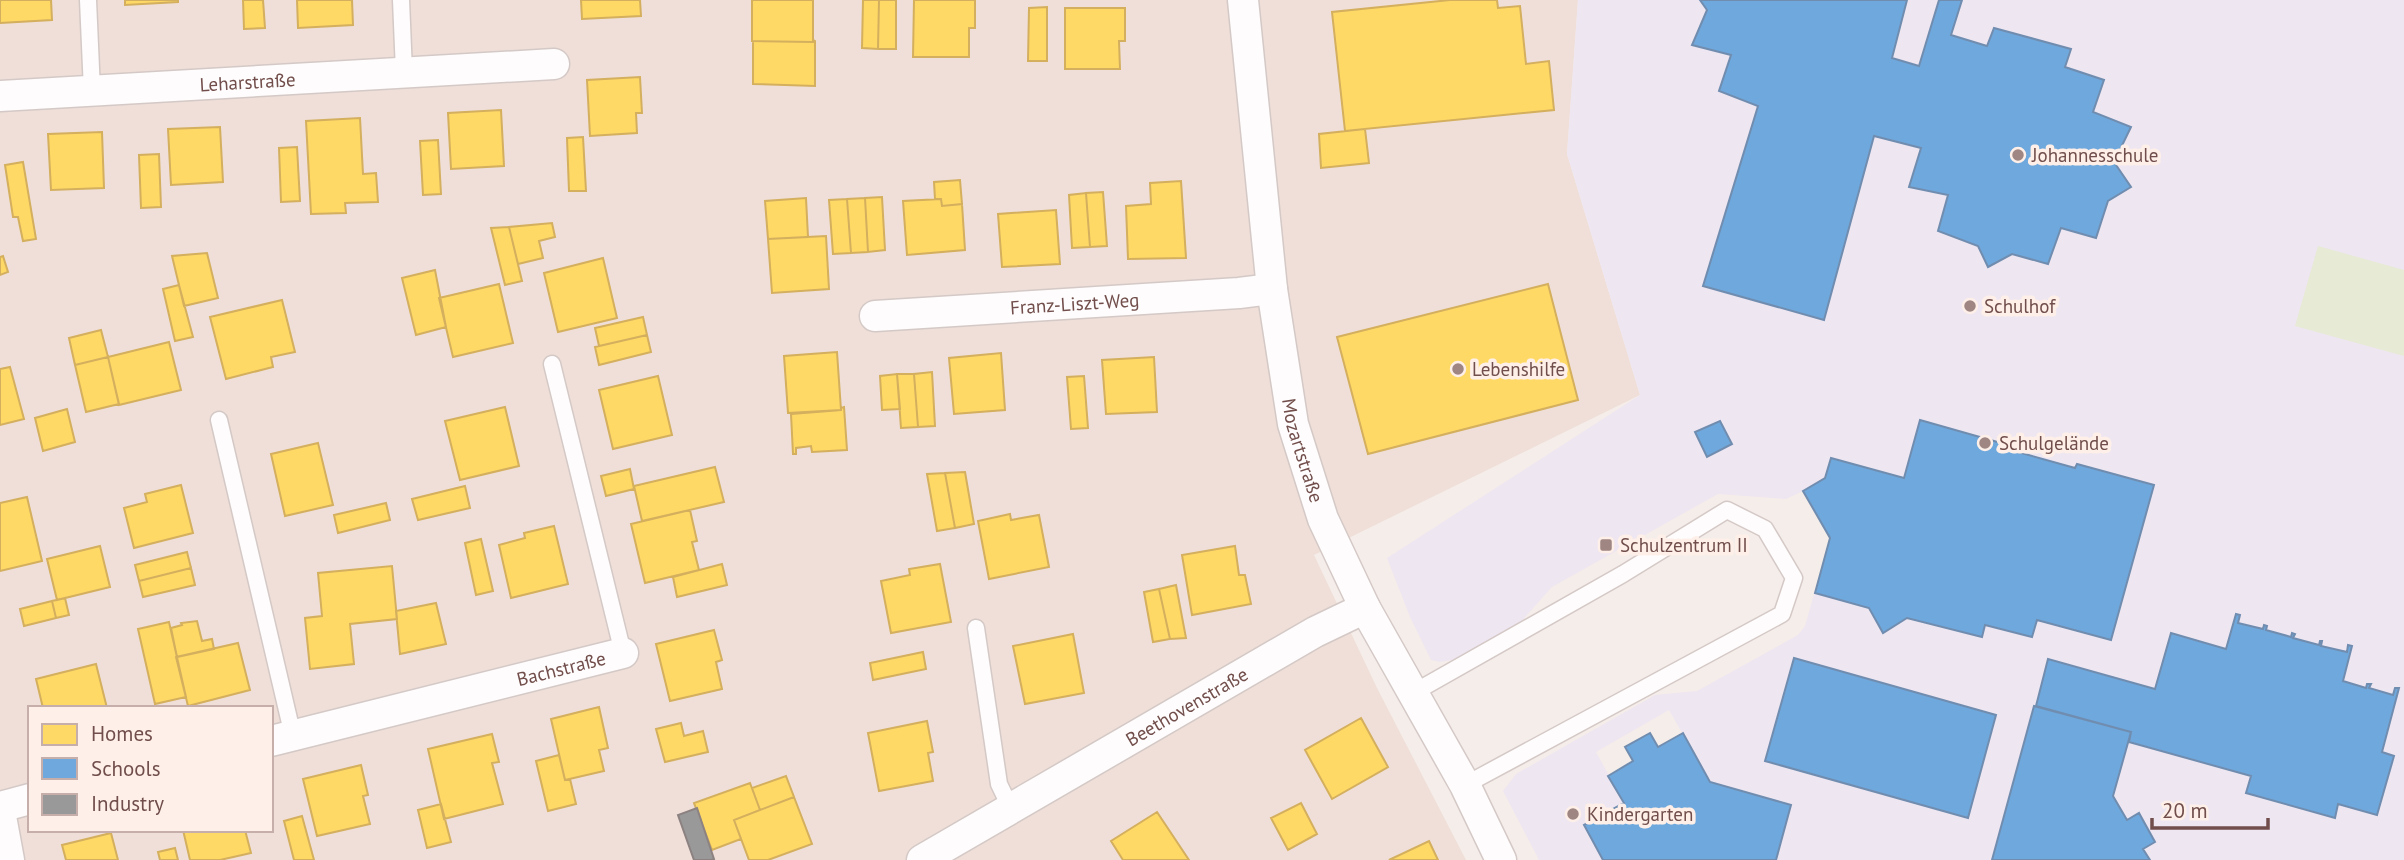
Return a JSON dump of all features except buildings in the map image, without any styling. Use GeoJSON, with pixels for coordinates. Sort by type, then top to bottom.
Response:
{"type":"FeatureCollection","features":[{"type":"Feature","properties":{"kind":"street","name":"Mozartstraße"},"geometry":{"type":"LineString","coordinates":[[1243,0],[1272,289],[1293,424],[1323,519],[1365,608],[1465,785],[1501,860]]}},
{"type":"Feature","properties":{"kind":"street","name":"Leharstraße"},"geometry":{"type":"LineString","coordinates":[[0,96],[554,64]]}},
{"type":"Feature","properties":{"kind":"street","name":"Franz-Liszt-Weg"},"geometry":{"type":"LineString","coordinates":[[875,316],[1272,289]]}},
{"type":"Feature","properties":{"kind":"street","name":"Beethovenstraße"},"geometry":{"type":"LineString","coordinates":[[922,860],[1314,632],[1365,608]]}},
{"type":"Feature","properties":{"kind":"street","name":"Bachstraße"},"geometry":{"type":"LineString","coordinates":[[282,739],[623,653]]}},
{"type":"Feature","properties":{"kind":"street"},"geometry":{"type":"LineString","coordinates":[[9,860],[0,809],[28,800]]}},
{"type":"Feature","properties":{"kind":"lane"},"geometry":{"type":"LineString","coordinates":[[88,0],[92,91]]}},
{"type":"Feature","properties":{"kind":"lane"},"geometry":{"type":"LineString","coordinates":[[401,0],[404,72]]}},
{"type":"Feature","properties":{"kind":"lane","name":"Bachstraße"},"geometry":{"type":"LineString","coordinates":[[552,364],[623,653]]}},
{"type":"Feature","properties":{"kind":"lane","name":"Bachstraße"},"geometry":{"type":"LineString","coordinates":[[219,420],[282,739]]}},
{"type":"Feature","properties":{"kind":"lane"},"geometry":{"type":"LineString","coordinates":[[1413,694],[1727,510],[1765,528],[1794,578],[1782,614],[1465,785]]}},
{"type":"Feature","properties":{"kind":"lane"},"geometry":{"type":"LineString","coordinates":[[976,628],[999,784],[1011,809]]}},
{"type":"Feature","properties":{"kind":"shaded area"},"geometry":{"type":"Polygon","coordinates":[[[0,0],[1578,0],[1567,154],[1640,395],[1314,555],[1377,688],[1466,860],[0,860],[0,0]]]}},
{"type":"Feature","properties":{"kind":"shaded area","name":"Schulgelände"},"geometry":{"type":"Polygon","coordinates":[[[1578,0],[2404,0],[2404,860],[1776,860],[1791,805],[1710,782],[1669,710],[1596,752],[1624,803],[1584,825],[1603,860],[1539,860],[1503,791],[1516,774],[1655,695],[1697,691],[1798,635],[1805,626],[1830,538],[1803,491],[1786,499],[1718,494],[1552,587],[1518,625],[1458,659],[1440,662],[1431,660],[1410,617],[1387,558],[1640,395],[1567,154],[1578,0]]]}},
{"type":"Feature","properties":{"kind":"green space"},"geometry":{"type":"Polygon","coordinates":[[[2318,246],[2404,270],[2404,356],[2295,326],[2318,246]]]}},
{"type":"Feature","properties":{"kind":"place","name":"Johannesschule"},"geometry":{"type":"Point","coordinates":[2018,155]}},
{"type":"Feature","properties":{"kind":"place","name":"Schulhof"},"geometry":{"type":"Point","coordinates":[1970,306]}},
{"type":"Feature","properties":{"kind":"place","name":"Lebenshilfe"},"geometry":{"type":"Point","coordinates":[1458,369]}},
{"type":"Feature","properties":{"kind":"place","name":"Schulgelände"},"geometry":{"type":"Point","coordinates":[1985,443]}},
{"type":"Feature","properties":{"kind":"place","name":"Schulzentrum II"},"geometry":{"type":"Point","coordinates":[1606,545]}},
{"type":"Feature","properties":{"kind":"place","name":"Kindergarten"},"geometry":{"type":"Point","coordinates":[1573,814]}}]}
